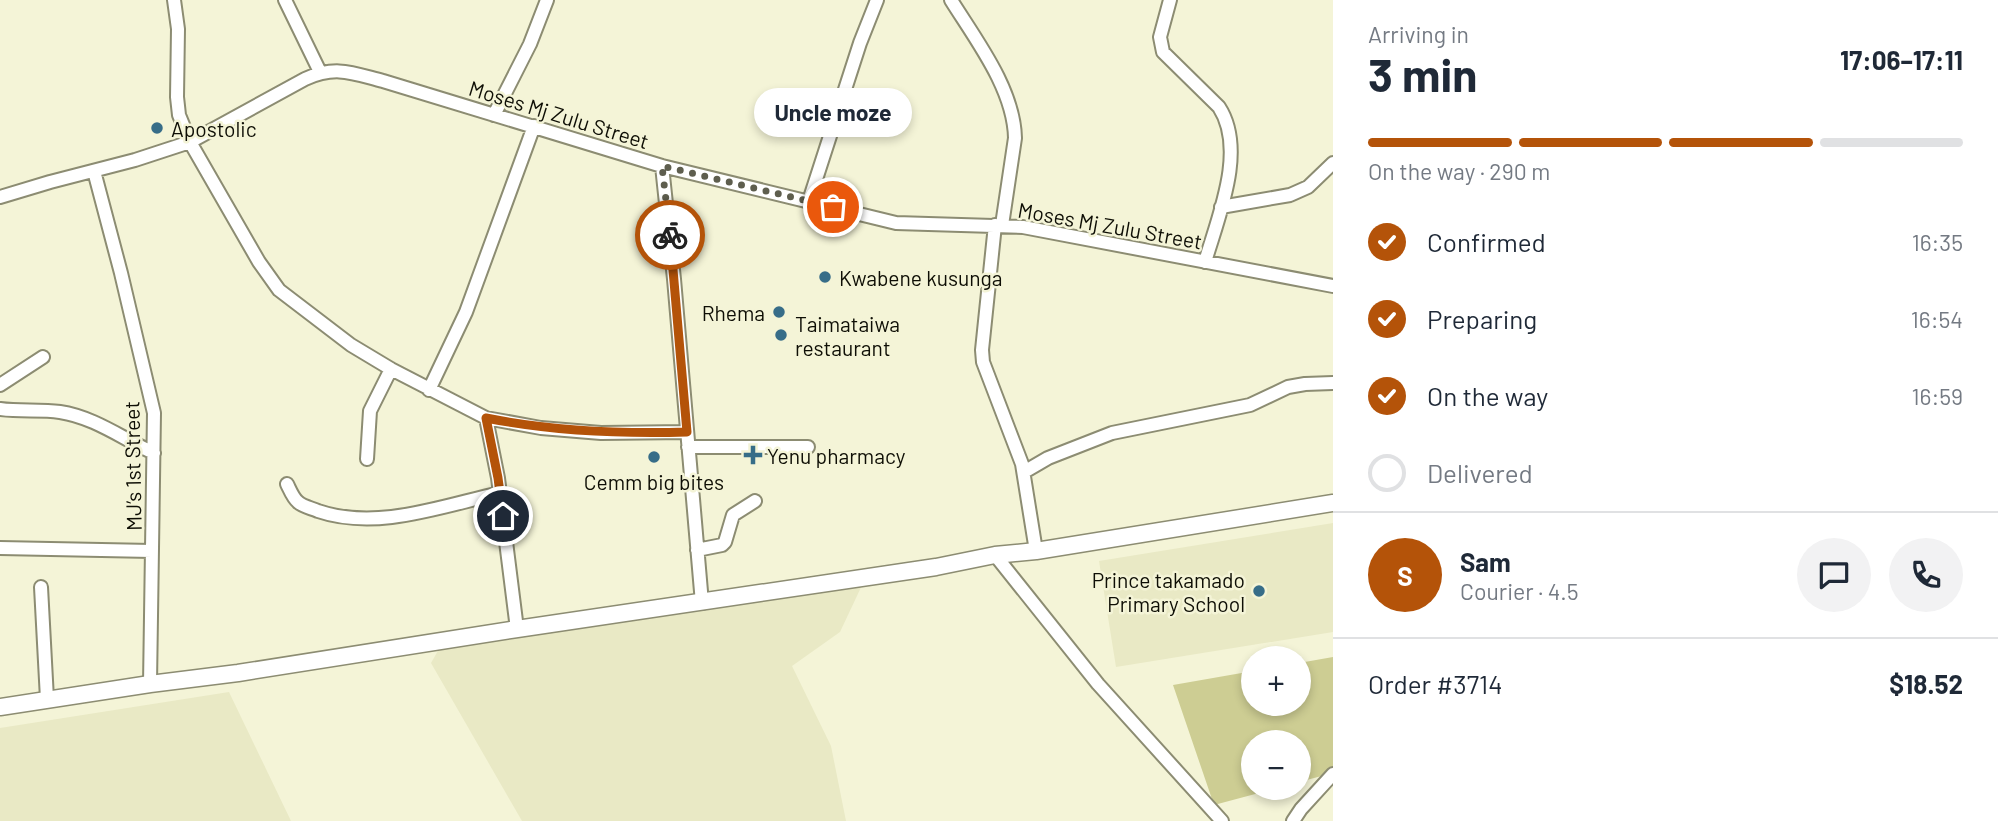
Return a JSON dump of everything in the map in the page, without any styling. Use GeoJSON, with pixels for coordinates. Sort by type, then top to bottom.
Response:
{"type":"FeatureCollection","features":[{"type":"Feature","properties":{"kind":"street"},"geometry":{"type":"LineString","coordinates":[[174,0],[178,29],[179,115],[190,142],[259,262],[279,290],[351,345],[429,390],[486,418],[541,428],[601,433],[687,432]]}},
{"type":"Feature","properties":{"kind":"street"},"geometry":{"type":"LineString","coordinates":[[285,0],[320,72]]}},
{"type":"Feature","properties":{"kind":"street"},"geometry":{"type":"LineString","coordinates":[[494,115],[530,44],[547,0]]}},
{"type":"Feature","properties":{"kind":"street"},"geometry":{"type":"LineString","coordinates":[[809,201],[860,43],[877,0]]}},
{"type":"Feature","properties":{"kind":"street"},"geometry":{"type":"LineString","coordinates":[[951,0],[1004,91],[1015,123],[982,362],[1024,472],[1036,551]]}},
{"type":"Feature","properties":{"kind":"street"},"geometry":{"type":"LineString","coordinates":[[1170,0],[1160,37],[1163,52],[1219,107],[1226,117],[1231,140],[1231,165],[1205,262]]}},
{"type":"Feature","properties":{"kind":"street","name":"Moses Mj Zulu Street"},"geometry":{"type":"LineString","coordinates":[[0,197],[190,142],[320,72],[347,71],[662,166],[896,223],[1023,227],[1333,286]]}},
{"type":"Feature","properties":{"kind":"street"},"geometry":{"type":"LineString","coordinates":[[429,390],[466,312],[534,126]]}},
{"type":"Feature","properties":{"kind":"street"},"geometry":{"type":"LineString","coordinates":[[1221,207],[1290,195],[1308,187],[1333,163]]}},
{"type":"Feature","properties":{"kind":"street"},"geometry":{"type":"LineString","coordinates":[[662,166],[702,603]]}},
{"type":"Feature","properties":{"kind":"street","name":"MJ’s 1st Street"},"geometry":{"type":"LineString","coordinates":[[94,171],[154,413],[150,684]]}},
{"type":"Feature","properties":{"kind":"street"},"geometry":{"type":"LineString","coordinates":[[0,385],[43,358]]}},
{"type":"Feature","properties":{"kind":"street"},"geometry":{"type":"LineString","coordinates":[[367,459],[370,411],[391,369]]}},
{"type":"Feature","properties":{"kind":"street"},"geometry":{"type":"LineString","coordinates":[[1024,472],[1048,458],[1112,433],[1250,405],[1288,387],[1333,383]]}},
{"type":"Feature","properties":{"kind":"street"},"geometry":{"type":"LineString","coordinates":[[0,410],[61,412],[100,425],[154,453]]}},
{"type":"Feature","properties":{"kind":"street"},"geometry":{"type":"LineString","coordinates":[[486,418],[500,493],[517,629]]}},
{"type":"Feature","properties":{"kind":"street"},"geometry":{"type":"LineString","coordinates":[[688,447],[808,447]]}},
{"type":"Feature","properties":{"kind":"street"},"geometry":{"type":"LineString","coordinates":[[286,484],[296,501],[302,505],[328,514],[353,517],[390,518],[500,493]]}},
{"type":"Feature","properties":{"kind":"street"},"geometry":{"type":"LineString","coordinates":[[697,550],[722,545],[733,515],[755,501]]}},
{"type":"Feature","properties":{"kind":"street"},"geometry":{"type":"LineString","coordinates":[[0,707],[702,603],[1333,503]]}},
{"type":"Feature","properties":{"kind":"street"},"geometry":{"type":"LineString","coordinates":[[0,548],[152,551]]}},
{"type":"Feature","properties":{"kind":"street"},"geometry":{"type":"LineString","coordinates":[[995,555],[1098,684],[1222,821]]}},
{"type":"Feature","properties":{"kind":"street"},"geometry":{"type":"LineString","coordinates":[[41,587],[47,699]]}},
{"type":"Feature","properties":{"kind":"street"},"geometry":{"type":"LineString","coordinates":[[1293,821],[1333,774]]}},
{"type":"Feature","properties":{"kind":"shaded area"},"geometry":{"type":"Polygon","coordinates":[[[1333,523],[1333,632],[1116,667],[1099,561],[1333,523]]]}},
{"type":"Feature","properties":{"kind":"shaded area"},"geometry":{"type":"Polygon","coordinates":[[[864,581],[840,632],[792,666],[831,746],[846,821],[522,821],[431,663],[439,649],[864,581]]]}},
{"type":"Feature","properties":{"kind":"shaded area"},"geometry":{"type":"Polygon","coordinates":[[[1333,657],[1333,773],[1311,779],[1311,730],[1241,730],[1241,798],[1214,805],[1173,685],[1241,673],[1241,716],[1311,716],[1311,661],[1333,657]]]}},
{"type":"Feature","properties":{"kind":"shaded area"},"geometry":{"type":"Polygon","coordinates":[[[229,692],[291,821],[0,821],[0,728],[229,692]]]}},
{"type":"Feature","properties":{"kind":"way so far"},"geometry":{"type":"LineString","coordinates":[[670,235],[662,166],[833,207]]}},
{"type":"Feature","properties":{"kind":"place","name":"Apostolic"},"geometry":{"type":"Point","coordinates":[157,128]}},
{"type":"Feature","properties":{"kind":"place","name":"Uncle moze"},"geometry":{"type":"Point","coordinates":[833,207]}},
{"type":"Feature","properties":{"kind":"place","name":"Kwabene kusunga"},"geometry":{"type":"Point","coordinates":[825,277]}},
{"type":"Feature","properties":{"kind":"place","name":"Rhema"},"geometry":{"type":"Point","coordinates":[779,312]}},
{"type":"Feature","properties":{"kind":"place","name":"Taimataiwa restaurant"},"geometry":{"type":"Point","coordinates":[781,335]}},
{"type":"Feature","properties":{"kind":"place","name":"Yenu pharmacy"},"geometry":{"type":"Point","coordinates":[753,455]}},
{"type":"Feature","properties":{"kind":"place","name":"Cemm big bites"},"geometry":{"type":"Point","coordinates":[654,457]}},
{"type":"Feature","properties":{"kind":"place","name":"Prince takamado Primary School"},"geometry":{"type":"Point","coordinates":[1259,591]}},
{"type":"Feature","properties":{"kind":"route"},"geometry":{"type":"LineString","coordinates":[[503,516],[486,418],[541,428],[601,433],[687,432],[670,235]]}}]}
